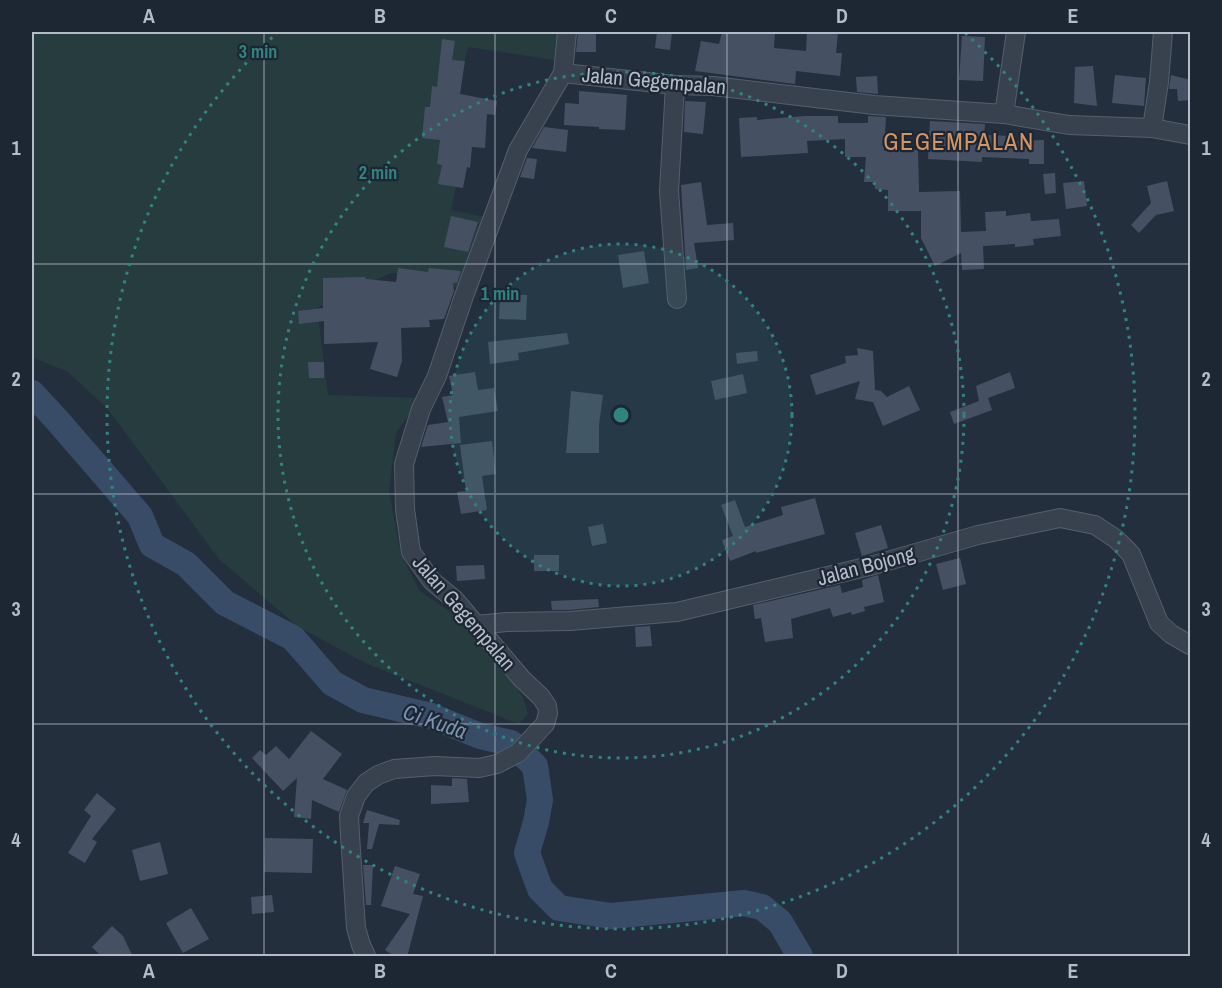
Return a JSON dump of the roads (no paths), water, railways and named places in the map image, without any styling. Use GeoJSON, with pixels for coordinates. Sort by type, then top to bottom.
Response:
{"type":"FeatureCollection","features":[{"type":"Feature","properties":{"kind":"street"},"geometry":{"type":"LineString","coordinates":[[563,73],[567,32]]}},
{"type":"Feature","properties":{"kind":"street"},"geometry":{"type":"LineString","coordinates":[[1004,114],[1016,32]]}},
{"type":"Feature","properties":{"kind":"street"},"geometry":{"type":"LineString","coordinates":[[1152,128],[1163,32]]}},
{"type":"Feature","properties":{"kind":"street","name":"Jalan Gegempalan"},"geometry":{"type":"LineString","coordinates":[[366,957],[356,928],[350,835],[349,816],[356,796],[366,783],[394,769],[435,766],[479,768],[497,764],[518,753],[545,724],[548,713],[547,706],[455,600],[432,581],[411,552],[405,509],[404,464],[518,150],[563,73],[675,85],[713,86],[874,105],[1004,114],[1069,124],[1152,128],[1191,135]]}},
{"type":"Feature","properties":{"kind":"street"},"geometry":{"type":"LineString","coordinates":[[675,85],[669,191],[677,299]]}},
{"type":"Feature","properties":{"kind":"street","name":"Jalan Bojong"},"geometry":{"type":"LineString","coordinates":[[476,625],[570,621],[677,612],[874,565],[978,535],[1060,518],[1095,525],[1116,539],[1131,554],[1159,623],[1171,634],[1191,645]]}},
{"type":"Feature","properties":{"kind":"waterway","name":"Ci Kuda"},"geometry":{"type":"LineString","coordinates":[[32,393],[140,516],[152,545],[186,564],[225,603],[293,638],[332,683],[363,700],[431,716],[480,736],[511,743],[535,766],[540,800],[527,853],[540,889],[559,908],[611,916],[744,903],[762,907],[780,922],[800,956]]}},
{"type":"Feature","properties":{"kind":"district","name":"GEGEMPALAN"},"geometry":{"type":"Point","coordinates":[959,142]}}]}
